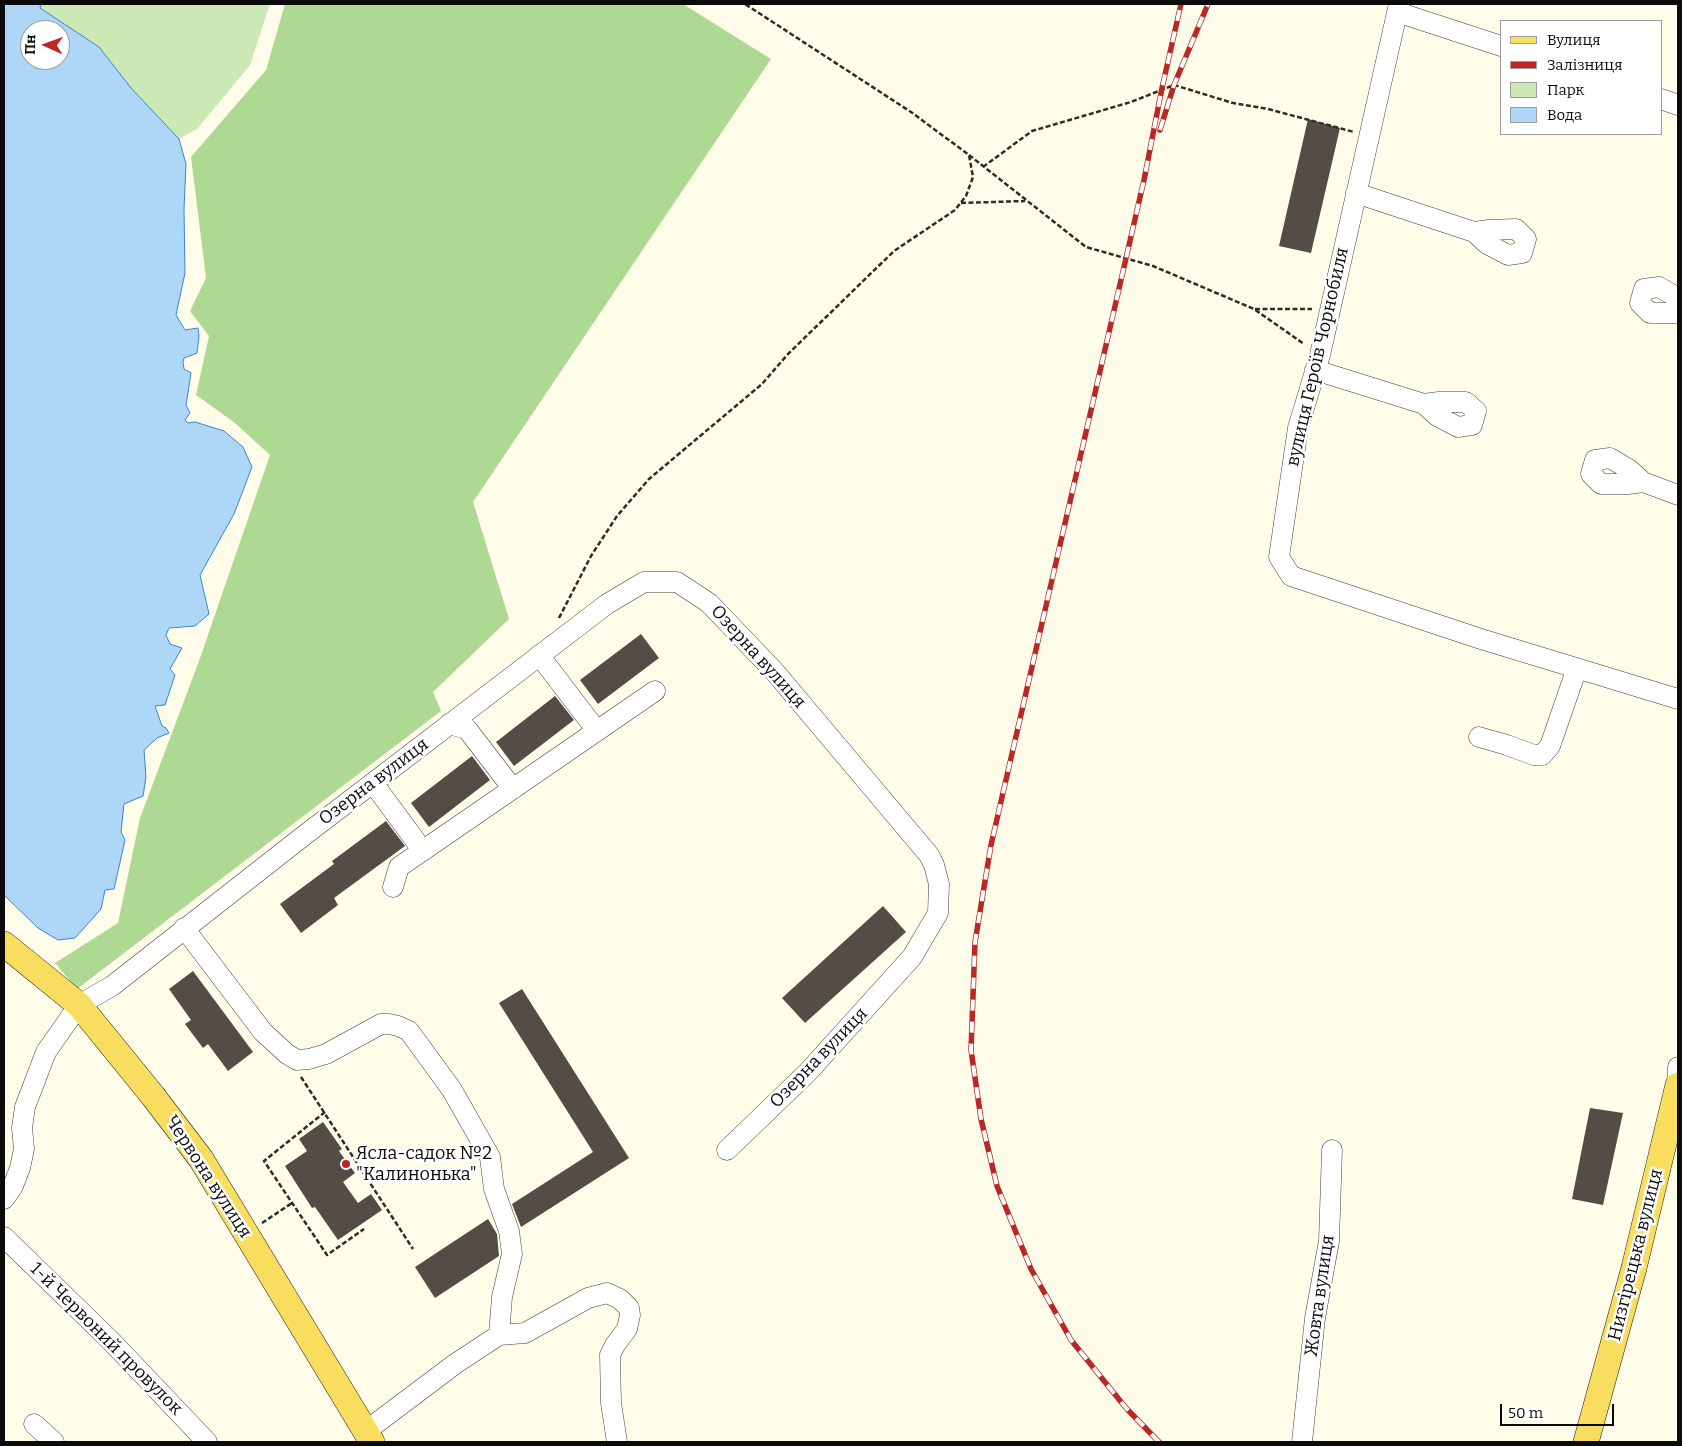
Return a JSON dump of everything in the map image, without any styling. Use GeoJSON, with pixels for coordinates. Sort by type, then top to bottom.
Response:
{"type":"FeatureCollection","features":[{"type":"Feature","properties":{"kind":"main road","name":"Червона вулиця"},"geometry":{"type":"LineString","coordinates":[[4,944],[78,1004],[153,1096],[201,1159],[369,1437]]}},
{"type":"Feature","properties":{"kind":"main road","name":"Низгірецька вулиця"},"geometry":{"type":"LineString","coordinates":[[1586,1442],[1634,1268],[1678,1081]]}},
{"type":"Feature","properties":{"kind":"street"},"geometry":{"type":"LineString","coordinates":[[1398,8],[1500,46]]}},
{"type":"Feature","properties":{"kind":"street","name":"вулиця Героїв Чорнобиля"},"geometry":{"type":"LineString","coordinates":[[1398,8],[1318,362],[1298,428],[1279,558],[1291,576],[1481,639],[1678,699]]}},
{"type":"Feature","properties":{"kind":"street"},"geometry":{"type":"LineString","coordinates":[[1662,99],[1678,105]]}},
{"type":"Feature","properties":{"kind":"street"},"geometry":{"type":"LineString","coordinates":[[1356,193],[1474,232]]}},
{"type":"Feature","properties":{"kind":"street"},"geometry":{"type":"LineString","coordinates":[[1678,298],[1659,287],[1644,289],[1640,303],[1650,312],[1678,313]]}},
{"type":"Feature","properties":{"kind":"street"},"geometry":{"type":"LineString","coordinates":[[1318,362],[1424,404]]}},
{"type":"Feature","properties":{"kind":"street"},"geometry":{"type":"LineString","coordinates":[[1643,482],[1678,495]]}},
{"type":"Feature","properties":{"kind":"street","name":"Озерна вулиця"},"geometry":{"type":"LineString","coordinates":[[78,1004],[112,986],[184,928],[607,604],[644,582],[678,582],[709,602],[774,671],[929,855],[939,884],[938,914],[912,957],[808,1072],[727,1150]]}},
{"type":"Feature","properties":{"kind":"street"},"geometry":{"type":"LineString","coordinates":[[539,655],[597,731]]}},
{"type":"Feature","properties":{"kind":"street"},"geometry":{"type":"LineString","coordinates":[[1479,738],[1507,745],[1534,755],[1542,755],[1550,746],[1577,668]]}},
{"type":"Feature","properties":{"kind":"street"},"geometry":{"type":"LineString","coordinates":[[394,888],[400,867],[655,691]]}},
{"type":"Feature","properties":{"kind":"street"},"geometry":{"type":"LineString","coordinates":[[449,724],[467,729],[512,789]]}},
{"type":"Feature","properties":{"kind":"street"},"geometry":{"type":"LineString","coordinates":[[373,783],[423,851]]}},
{"type":"Feature","properties":{"kind":"street"},"geometry":{"type":"LineString","coordinates":[[184,928],[264,1032],[287,1054],[297,1060],[326,1054],[381,1024],[398,1026],[409,1031],[452,1090],[490,1157],[494,1189],[509,1231],[512,1254],[502,1297],[498,1335]]}},
{"type":"Feature","properties":{"kind":"street"},"geometry":{"type":"LineString","coordinates":[[4,1199],[13,1186],[20,1168],[24,1149],[22,1128],[25,1107],[39,1070],[46,1052],[78,1004]]}},
{"type":"Feature","properties":{"kind":"street","name":"Жовта вулиця"},"geometry":{"type":"LineString","coordinates":[[1302,1442],[1315,1318],[1328,1241],[1332,1150]]}},
{"type":"Feature","properties":{"kind":"street","name":"1-й Червоний провулок"},"geometry":{"type":"LineString","coordinates":[[4,1237],[111,1341],[207,1442]]}},
{"type":"Feature","properties":{"kind":"street"},"geometry":{"type":"LineString","coordinates":[[369,1437],[455,1364],[498,1335],[525,1333],[588,1298],[607,1294],[620,1299],[629,1308],[630,1315],[627,1330],[610,1355],[610,1403],[617,1442]]}},
{"type":"Feature","properties":{"kind":"street"},"geometry":{"type":"LineString","coordinates":[[34,1424],[54,1442]]}},
{"type":"Feature","properties":{"kind":"path"},"geometry":{"type":"LineString","coordinates":[[744,4],[911,112],[1086,247],[1153,266],[1254,309],[1318,362]]}},
{"type":"Feature","properties":{"kind":"path"},"geometry":{"type":"LineString","coordinates":[[983,167],[1032,131],[1131,102],[1174,85],[1233,103],[1268,108],[1368,135]]}},
{"type":"Feature","properties":{"kind":"path"},"geometry":{"type":"LineString","coordinates":[[556,622],[591,556],[617,516],[649,479],[762,384],[788,354],[894,251],[956,210],[966,196],[973,177],[969,156]]}},
{"type":"Feature","properties":{"kind":"path"},"geometry":{"type":"LineString","coordinates":[[960,203],[1026,201]]}},
{"type":"Feature","properties":{"kind":"path"},"geometry":{"type":"LineString","coordinates":[[1254,309],[1330,310]]}},
{"type":"Feature","properties":{"kind":"path"},"geometry":{"type":"LineString","coordinates":[[287,1054],[413,1249]]}},
{"type":"Feature","properties":{"kind":"path"},"geometry":{"type":"LineString","coordinates":[[325,1112],[264,1161],[327,1255],[364,1229]]}},
{"type":"Feature","properties":{"kind":"path"},"geometry":{"type":"LineString","coordinates":[[256,1227],[292,1203]]}},
{"type":"Feature","properties":{"kind":"green space"},"geometry":{"type":"Polygon","coordinates":[[[41,4],[270,4],[250,65],[198,128],[179,139],[131,88],[99,47],[70,28],[70,20],[58,20],[40,8],[41,4]]]}},
{"type":"Feature","properties":{"kind":"green space"},"geometry":{"type":"Polygon","coordinates":[[[285,4],[683,4],[771,59],[473,502],[509,619],[433,692],[441,711],[77,989],[55,963],[118,923],[140,818],[199,661],[270,455],[235,423],[196,395],[209,336],[190,311],[206,278],[191,157],[266,70],[285,4]]]}},
{"type":"Feature","properties":{"kind":"water"},"geometry":{"type":"Polygon","coordinates":[[[4,4],[41,4],[40,8],[58,20],[20,20],[20,70],[70,70],[70,28],[99,47],[131,88],[179,139],[186,164],[184,209],[185,273],[176,315],[185,330],[198,328],[199,336],[197,353],[184,358],[183,362],[184,369],[191,373],[186,405],[190,413],[185,420],[188,423],[195,422],[224,431],[243,447],[252,467],[234,514],[200,575],[209,614],[195,626],[169,628],[166,635],[170,644],[182,648],[170,669],[175,675],[165,705],[155,706],[162,726],[169,733],[157,738],[144,750],[146,777],[143,796],[124,804],[121,832],[125,840],[114,889],[105,890],[101,909],[75,938],[58,940],[38,928],[4,895],[4,4]]]}},
{"type":"Feature","properties":{"kind":"building"},"geometry":{"type":"Polygon","coordinates":[[[1308,119],[1340,128],[1311,253],[1279,246],[1308,119]]]}},
{"type":"Feature","properties":{"kind":"building"},"geometry":{"type":"Polygon","coordinates":[[[641,634],[659,658],[598,704],[580,680],[641,634]]]}},
{"type":"Feature","properties":{"kind":"building"},"geometry":{"type":"Polygon","coordinates":[[[555,696],[574,720],[514,766],[496,742],[555,696]]]}},
{"type":"Feature","properties":{"kind":"building"},"geometry":{"type":"Polygon","coordinates":[[[472,756],[490,780],[429,827],[411,803],[472,756]]]}},
{"type":"Feature","properties":{"kind":"building"},"geometry":{"type":"Polygon","coordinates":[[[386,821],[405,846],[334,898],[338,905],[301,933],[280,904],[334,864],[332,861],[386,821]]]}},
{"type":"Feature","properties":{"kind":"building"},"geometry":{"type":"Polygon","coordinates":[[[883,906],[906,932],[805,1023],[782,998],[883,906]]]}},
{"type":"Feature","properties":{"kind":"building"},"geometry":{"type":"Polygon","coordinates":[[[193,971],[253,1052],[228,1071],[208,1044],[203,1048],[185,1024],[191,1020],[169,989],[193,971]]]}},
{"type":"Feature","properties":{"kind":"building"},"geometry":{"type":"Polygon","coordinates":[[[522,989],[629,1158],[521,1227],[512,1204],[593,1152],[499,1003],[522,989]]]}},
{"type":"Feature","properties":{"kind":"building"},"geometry":{"type":"Polygon","coordinates":[[[1590,1108],[1623,1113],[1603,1205],[1572,1199],[1590,1108]]]}},
{"type":"Feature","properties":{"kind":"building"},"geometry":{"type":"Polygon","coordinates":[[[323,1122],[342,1149],[339,1151],[355,1173],[343,1182],[358,1203],[371,1194],[382,1210],[338,1240],[315,1207],[312,1208],[285,1166],[307,1151],[299,1139],[323,1122]]]}},
{"type":"Feature","properties":{"kind":"building"},"geometry":{"type":"Polygon","coordinates":[[[488,1219],[497,1234],[499,1256],[435,1298],[415,1267],[488,1219]]]}},
{"type":"Feature","properties":{"kind":"railway"},"geometry":{"type":"LineString","coordinates":[[1159,1442],[1126,1408],[1071,1340],[1031,1269],[997,1186],[981,1119],[971,1050],[975,942],[991,845],[1144,180],[1181,4]]}},
{"type":"Feature","properties":{"kind":"railway"},"geometry":{"type":"LineString","coordinates":[[1160,130],[1174,85],[1208,4]]}},
{"type":"Feature","properties":{"kind":"place","name":"Ясла-садок №2 \"Калинонька\""},"geometry":{"type":"Point","coordinates":[346,1164]}}]}
